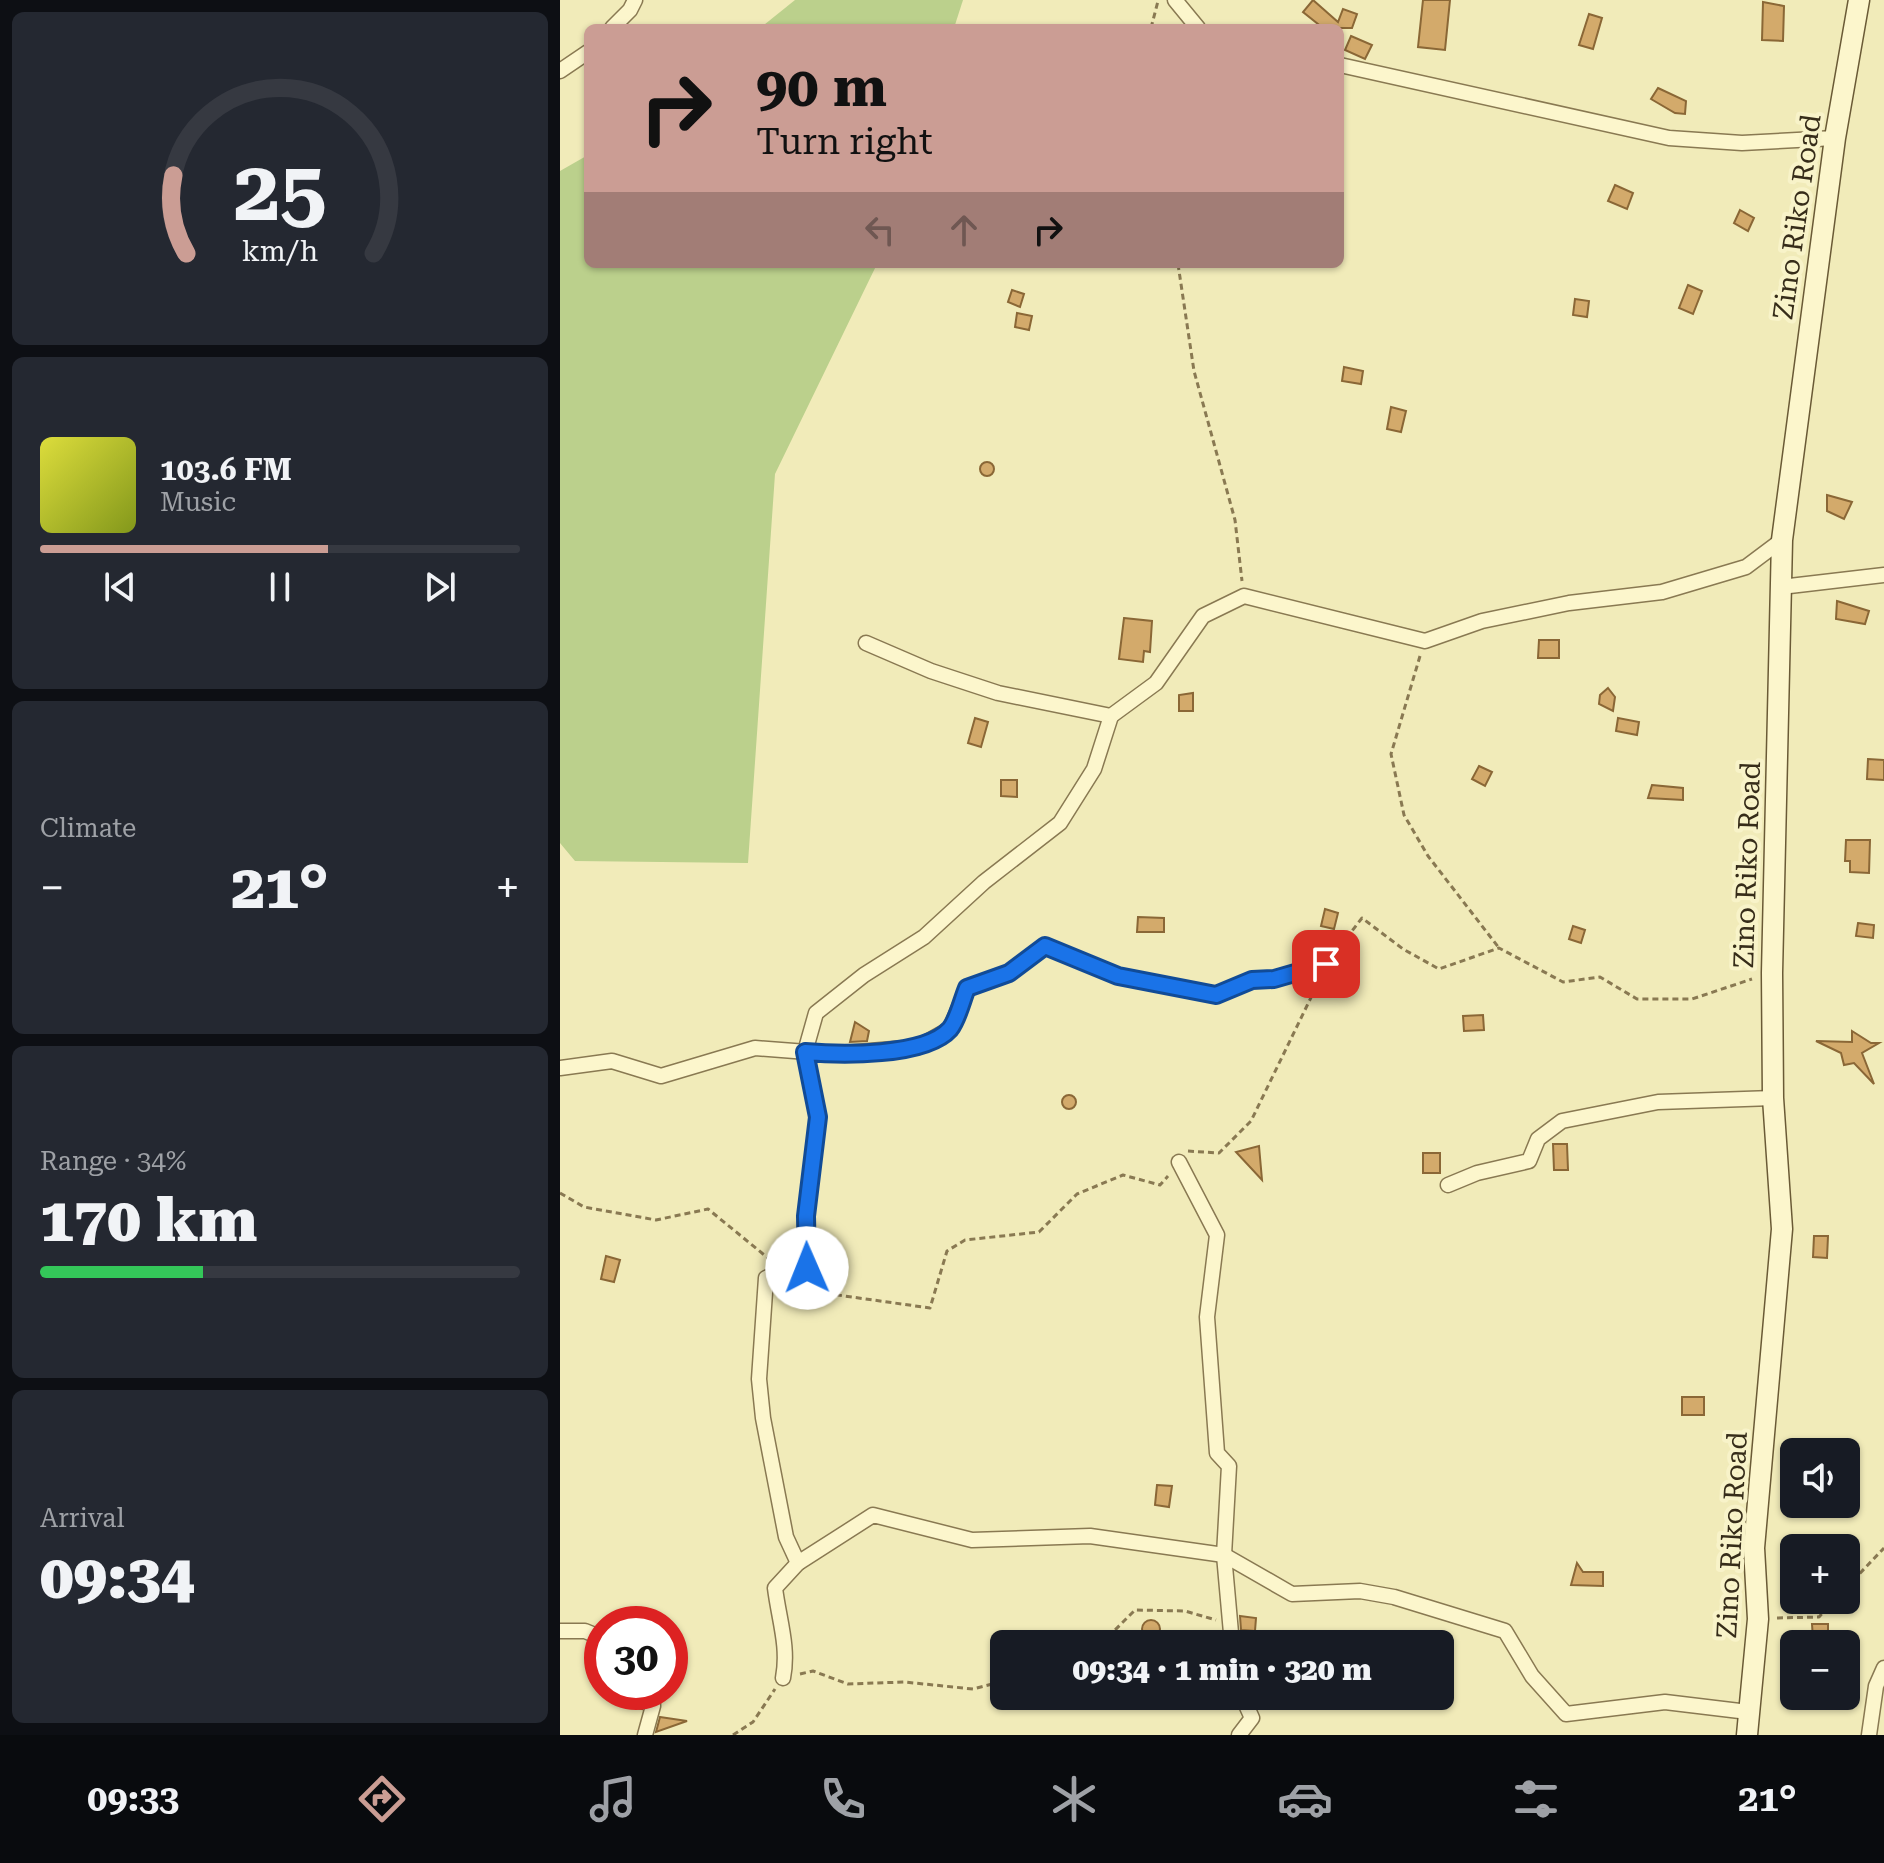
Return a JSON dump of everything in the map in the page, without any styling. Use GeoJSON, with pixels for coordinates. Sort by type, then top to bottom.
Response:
{"type":"FeatureCollection","features":[{"type":"Feature","properties":{"kind":"street"},"geometry":{"type":"LineString","coordinates":[[615,24],[635,0]]}},
{"type":"Feature","properties":{"kind":"street"},"geometry":{"type":"LineString","coordinates":[[1175,0],[1195,24]]}},
{"type":"Feature","properties":{"kind":"street","name":"Zino Riko Road"},"geometry":{"type":"LineString","coordinates":[[1747,1735],[1758,1619],[1754,1548],[1782,1229],[1773,1098],[1772,973],[1782,540],[1835,138],[1859,0]]}},
{"type":"Feature","properties":{"kind":"street"},"geometry":{"type":"LineString","coordinates":[[560,71],[584,55]]}},
{"type":"Feature","properties":{"kind":"street"},"geometry":{"type":"LineString","coordinates":[[1344,66],[1669,138],[1742,143],[1835,138]]}},
{"type":"Feature","properties":{"kind":"street"},"geometry":{"type":"LineString","coordinates":[[798,1563],[786,1537],[759,1379],[766,1278],[782,1270],[807,1268],[806,1216],[818,1117],[805,1052],[816,1013],[864,975],[924,937],[984,882],[1060,823],[1094,769],[1111,716],[1156,683],[1203,616],[1244,596],[1425,641],[1482,621],[1662,592],[1746,567],[1782,540]]}},
{"type":"Feature","properties":{"kind":"street"},"geometry":{"type":"LineString","coordinates":[[1781,587],[1884,575]]}},
{"type":"Feature","properties":{"kind":"street"},"geometry":{"type":"LineString","coordinates":[[866,643],[931,671],[998,693],[1111,716]]}},
{"type":"Feature","properties":{"kind":"street"},"geometry":{"type":"LineString","coordinates":[[560,1068],[612,1061],[661,1076],[755,1048],[833,1054],[918,1047],[950,1029],[967,988],[1009,973],[1045,946],[1118,976],[1216,995],[1252,980],[1274,979],[1326,964]]}},
{"type":"Feature","properties":{"kind":"street"},"geometry":{"type":"LineString","coordinates":[[1448,1185],[1477,1173],[1529,1161],[1538,1139],[1562,1121],[1658,1102],[1773,1098]]}},
{"type":"Feature","properties":{"kind":"street"},"geometry":{"type":"LineString","coordinates":[[1179,1162],[1217,1235],[1207,1317],[1217,1453],[1229,1466],[1224,1555],[1232,1630]]}},
{"type":"Feature","properties":{"kind":"street"},"geometry":{"type":"LineString","coordinates":[[783,1678],[788,1654],[780,1628],[775,1588],[798,1563],[873,1515],[972,1540],[1090,1536],[1224,1555],[1292,1594],[1360,1591],[1394,1597],[1505,1631],[1532,1676],[1566,1714],[1665,1702],[1748,1712]]}},
{"type":"Feature","properties":{"kind":"street"},"geometry":{"type":"LineString","coordinates":[[560,1631],[584,1631]]}},
{"type":"Feature","properties":{"kind":"street"},"geometry":{"type":"LineString","coordinates":[[1869,1735],[1876,1686],[1884,1668]]}},
{"type":"Feature","properties":{"kind":"street"},"geometry":{"type":"LineString","coordinates":[[645,1735],[652,1710]]}},
{"type":"Feature","properties":{"kind":"street"},"geometry":{"type":"LineString","coordinates":[[1239,1735],[1252,1718],[1248,1710]]}},
{"type":"Feature","properties":{"kind":"path"},"geometry":{"type":"LineString","coordinates":[[1152,24],[1159,0]]}},
{"type":"Feature","properties":{"kind":"path"},"geometry":{"type":"LineString","coordinates":[[1179,268],[1194,371],[1235,520],[1244,596]]}},
{"type":"Feature","properties":{"kind":"path"},"geometry":{"type":"LineString","coordinates":[[1425,641],[1391,754],[1404,815],[1428,856],[1499,948],[1563,982],[1600,977],[1637,999],[1692,999],[1772,973]]}},
{"type":"Feature","properties":{"kind":"path"},"geometry":{"type":"LineString","coordinates":[[560,1193],[584,1207],[656,1220],[708,1209],[809,1291],[930,1308],[947,1251],[965,1240],[1039,1232],[1077,1194],[1123,1175],[1160,1185],[1189,1150],[1219,1153],[1251,1121],[1326,964],[1362,918],[1403,949],[1439,969],[1499,948]]}},
{"type":"Feature","properties":{"kind":"path"},"geometry":{"type":"LineString","coordinates":[[1860,1573],[1884,1548]]}},
{"type":"Feature","properties":{"kind":"path"},"geometry":{"type":"LineString","coordinates":[[1115,1630],[1135,1610],[1185,1611],[1232,1624]]}},
{"type":"Feature","properties":{"kind":"path"},"geometry":{"type":"LineString","coordinates":[[1758,1619],[1819,1617],[1822,1614]]}},
{"type":"Feature","properties":{"kind":"path"},"geometry":{"type":"LineString","coordinates":[[733,1735],[753,1722],[783,1678],[813,1671],[848,1684],[904,1682],[973,1689],[990,1685]]}},
{"type":"Feature","properties":{"kind":"green space"},"geometry":{"type":"Polygon","coordinates":[[[795,0],[963,0],[955,24],[765,24],[795,0]]]}},
{"type":"Feature","properties":{"kind":"green space"},"geometry":{"type":"Polygon","coordinates":[[[584,157],[584,268],[875,268],[775,474],[748,863],[575,861],[560,843],[560,171],[584,157]]]}},
{"type":"Feature","properties":{"kind":"building"},"geometry":{"type":"Polygon","coordinates":[[[1313,0],[1338,22],[1343,9],[1357,14],[1352,28],[1344,28],[1344,24],[1318,24],[1303,12],[1313,0]]]}},
{"type":"Feature","properties":{"kind":"building"},"geometry":{"type":"Polygon","coordinates":[[[1423,0],[1450,0],[1445,50],[1418,47],[1423,0]]]}},
{"type":"Feature","properties":{"kind":"building"},"geometry":{"type":"Polygon","coordinates":[[[1763,2],[1784,6],[1783,41],[1762,40],[1763,2]]]}},
{"type":"Feature","properties":{"kind":"building"},"geometry":{"type":"Polygon","coordinates":[[[1589,14],[1602,18],[1593,49],[1579,45],[1589,14]]]}},
{"type":"Feature","properties":{"kind":"building"},"geometry":{"type":"Polygon","coordinates":[[[1351,36],[1372,45],[1365,59],[1345,50],[1351,36]]]}},
{"type":"Feature","properties":{"kind":"building"},"geometry":{"type":"Polygon","coordinates":[[[1658,88],[1686,101],[1685,114],[1675,113],[1651,99],[1658,88]]]}},
{"type":"Feature","properties":{"kind":"building"},"geometry":{"type":"Polygon","coordinates":[[[1615,185],[1633,193],[1627,209],[1608,201],[1615,185]]]}},
{"type":"Feature","properties":{"kind":"building"},"geometry":{"type":"Polygon","coordinates":[[[1740,210],[1754,218],[1748,231],[1734,223],[1740,210]]]}},
{"type":"Feature","properties":{"kind":"building"},"geometry":{"type":"Polygon","coordinates":[[[1688,285],[1702,291],[1693,314],[1679,308],[1688,285]]]}},
{"type":"Feature","properties":{"kind":"building"},"geometry":{"type":"Polygon","coordinates":[[[1012,290],[1024,294],[1020,307],[1008,302],[1012,290]]]}},
{"type":"Feature","properties":{"kind":"building"},"geometry":{"type":"Polygon","coordinates":[[[1575,299],[1589,301],[1587,317],[1573,315],[1575,299]]]}},
{"type":"Feature","properties":{"kind":"building"},"geometry":{"type":"Polygon","coordinates":[[[1017,313],[1032,316],[1029,330],[1015,327],[1017,313]]]}},
{"type":"Feature","properties":{"kind":"building"},"geometry":{"type":"Polygon","coordinates":[[[1344,367],[1363,371],[1361,384],[1342,381],[1344,367]]]}},
{"type":"Feature","properties":{"kind":"building"},"geometry":{"type":"Polygon","coordinates":[[[1391,407],[1406,411],[1401,432],[1387,429],[1391,407]]]}},
{"type":"Feature","properties":{"kind":"building"},"geometry":{"type":"Polygon","coordinates":[[[987,462],[994,469],[987,476],[980,469],[987,462]]]}},
{"type":"Feature","properties":{"kind":"building"},"geometry":{"type":"Polygon","coordinates":[[[1827,495],[1852,502],[1844,519],[1827,511],[1827,495]]]}},
{"type":"Feature","properties":{"kind":"building"},"geometry":{"type":"Polygon","coordinates":[[[1837,601],[1869,611],[1865,624],[1836,619],[1837,601]]]}},
{"type":"Feature","properties":{"kind":"building"},"geometry":{"type":"Polygon","coordinates":[[[1124,618],[1152,621],[1150,652],[1144,651],[1143,662],[1119,659],[1124,618]]]}},
{"type":"Feature","properties":{"kind":"building"},"geometry":{"type":"Polygon","coordinates":[[[1539,640],[1559,640],[1559,658],[1538,658],[1539,640]]]}},
{"type":"Feature","properties":{"kind":"building"},"geometry":{"type":"Polygon","coordinates":[[[1608,688],[1615,697],[1613,711],[1599,704],[1600,695],[1608,688]]]}},
{"type":"Feature","properties":{"kind":"building"},"geometry":{"type":"Polygon","coordinates":[[[1193,693],[1193,711],[1179,711],[1179,695],[1193,693]]]}},
{"type":"Feature","properties":{"kind":"building"},"geometry":{"type":"Polygon","coordinates":[[[975,718],[988,722],[981,747],[968,743],[975,718]]]}},
{"type":"Feature","properties":{"kind":"building"},"geometry":{"type":"Polygon","coordinates":[[[1618,718],[1639,722],[1637,735],[1616,731],[1618,718]]]}},
{"type":"Feature","properties":{"kind":"building"},"geometry":{"type":"Polygon","coordinates":[[[1868,759],[1884,760],[1884,780],[1867,779],[1868,759]]]}},
{"type":"Feature","properties":{"kind":"building"},"geometry":{"type":"Polygon","coordinates":[[[1479,766],[1492,772],[1485,786],[1472,779],[1479,766]]]}},
{"type":"Feature","properties":{"kind":"building"},"geometry":{"type":"Polygon","coordinates":[[[1001,780],[1017,780],[1017,797],[1001,796],[1001,780]]]}},
{"type":"Feature","properties":{"kind":"building"},"geometry":{"type":"Polygon","coordinates":[[[1652,785],[1683,788],[1683,800],[1648,798],[1652,785]]]}},
{"type":"Feature","properties":{"kind":"building"},"geometry":{"type":"Polygon","coordinates":[[[1846,840],[1870,840],[1869,873],[1850,872],[1850,861],[1845,861],[1846,840]]]}},
{"type":"Feature","properties":{"kind":"building"},"geometry":{"type":"Polygon","coordinates":[[[1325,909],[1338,913],[1334,929],[1321,926],[1325,909]]]}},
{"type":"Feature","properties":{"kind":"building"},"geometry":{"type":"Polygon","coordinates":[[[1138,917],[1164,918],[1164,932],[1137,932],[1138,917]]]}},
{"type":"Feature","properties":{"kind":"building"},"geometry":{"type":"Polygon","coordinates":[[[1858,923],[1874,925],[1873,938],[1856,936],[1858,923]]]}},
{"type":"Feature","properties":{"kind":"building"},"geometry":{"type":"Polygon","coordinates":[[[1573,926],[1585,930],[1581,943],[1569,939],[1573,926]]]}},
{"type":"Feature","properties":{"kind":"building"},"geometry":{"type":"Polygon","coordinates":[[[1483,1015],[1484,1030],[1464,1031],[1463,1016],[1483,1015]]]}},
{"type":"Feature","properties":{"kind":"building"},"geometry":{"type":"Polygon","coordinates":[[[855,1022],[869,1031],[867,1041],[850,1042],[855,1022]]]}},
{"type":"Feature","properties":{"kind":"building"},"geometry":{"type":"Polygon","coordinates":[[[1852,1031],[1871,1043],[1879,1043],[1862,1053],[1874,1084],[1854,1063],[1844,1065],[1841,1053],[1816,1041],[1852,1042],[1852,1031]]]}},
{"type":"Feature","properties":{"kind":"building"},"geometry":{"type":"Polygon","coordinates":[[[1069,1095],[1076,1102],[1069,1109],[1062,1102],[1069,1095]]]}},
{"type":"Feature","properties":{"kind":"building"},"geometry":{"type":"Polygon","coordinates":[[[1553,1144],[1567,1144],[1568,1170],[1554,1170],[1553,1144]]]}},
{"type":"Feature","properties":{"kind":"building"},"geometry":{"type":"Polygon","coordinates":[[[1259,1146],[1262,1180],[1236,1152],[1259,1146]]]}},
{"type":"Feature","properties":{"kind":"building"},"geometry":{"type":"Polygon","coordinates":[[[1423,1153],[1440,1153],[1440,1173],[1423,1173],[1423,1153]]]}},
{"type":"Feature","properties":{"kind":"building"},"geometry":{"type":"Polygon","coordinates":[[[1814,1236],[1828,1236],[1827,1258],[1813,1257],[1814,1236]]]}},
{"type":"Feature","properties":{"kind":"building"},"geometry":{"type":"Polygon","coordinates":[[[606,1256],[620,1260],[614,1282],[601,1279],[606,1256]]]}},
{"type":"Feature","properties":{"kind":"building"},"geometry":{"type":"Polygon","coordinates":[[[1682,1397],[1704,1397],[1704,1415],[1682,1415],[1682,1397]]]}},
{"type":"Feature","properties":{"kind":"building"},"geometry":{"type":"Polygon","coordinates":[[[1157,1485],[1172,1486],[1169,1507],[1155,1505],[1157,1485]]]}},
{"type":"Feature","properties":{"kind":"building"},"geometry":{"type":"Polygon","coordinates":[[[1577,1563],[1583,1572],[1603,1572],[1603,1586],[1571,1585],[1577,1563]]]}},
{"type":"Feature","properties":{"kind":"building"},"geometry":{"type":"Polygon","coordinates":[[[1240,1616],[1256,1618],[1255,1630],[1241,1630],[1240,1616]]]}},
{"type":"Feature","properties":{"kind":"building"},"geometry":{"type":"Polygon","coordinates":[[[1151,1620],[1160,1630],[1142,1629],[1151,1620]]]}},
{"type":"Feature","properties":{"kind":"building"},"geometry":{"type":"Polygon","coordinates":[[[1812,1624],[1828,1624],[1828,1630],[1812,1630],[1812,1624]]]}},
{"type":"Feature","properties":{"kind":"building"},"geometry":{"type":"Polygon","coordinates":[[[660,1717],[687,1721],[656,1732],[660,1717]]]}},
{"type":"Feature","properties":{"kind":"route"},"geometry":{"type":"LineString","coordinates":[[807,1268],[806,1216],[818,1117],[805,1052],[833,1054],[918,1047],[950,1029],[967,988],[1009,973],[1045,946],[1118,976],[1216,995],[1252,980],[1274,979],[1326,964]]}}]}
